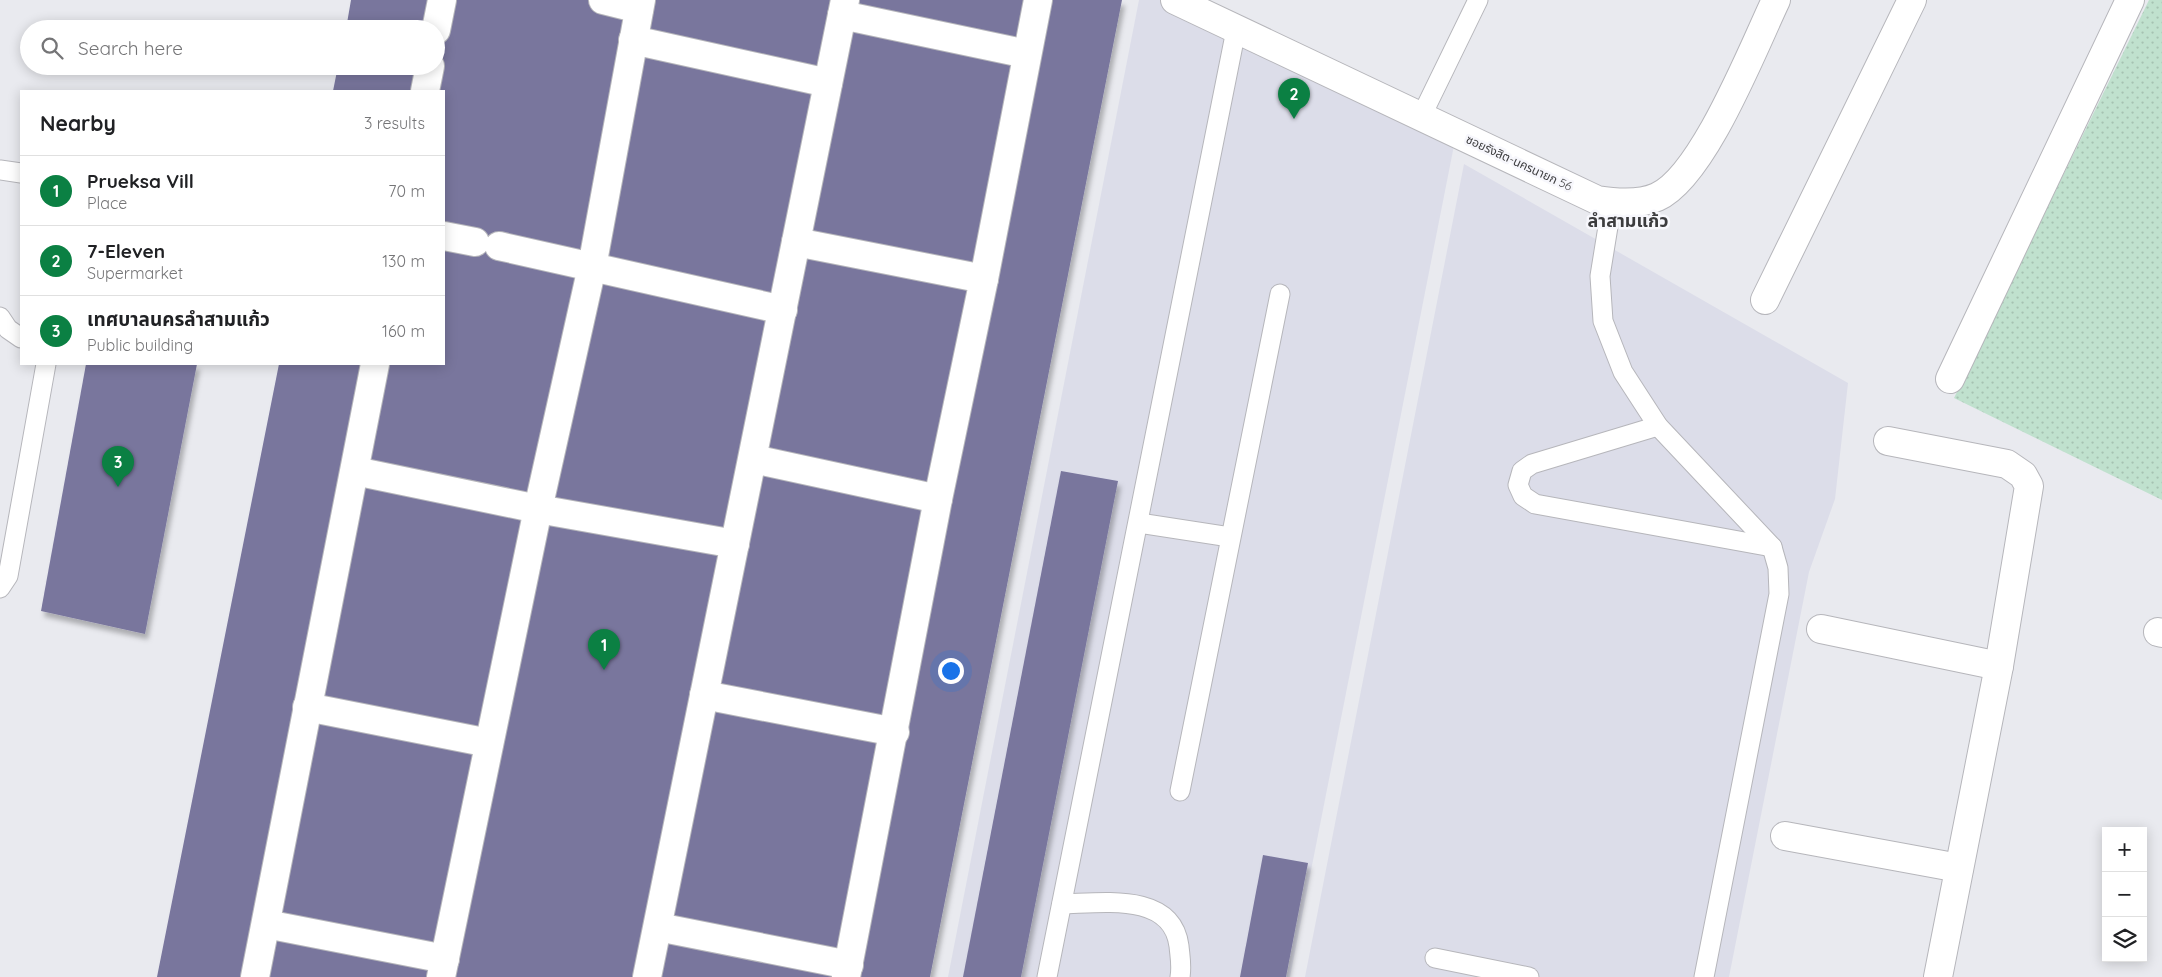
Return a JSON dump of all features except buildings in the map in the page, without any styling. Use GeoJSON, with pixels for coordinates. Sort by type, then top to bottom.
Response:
{"type":"FeatureCollection","features":[{"type":"Feature","properties":{"kind":"street"},"geometry":{"type":"LineString","coordinates":[[438,20],[442,0]]}},
{"type":"Feature","properties":{"kind":"street"},"geometry":{"type":"LineString","coordinates":[[266,924],[443,968],[538,509],[592,267],[640,5],[604,0]]}},
{"type":"Feature","properties":{"kind":"street"},"geometry":{"type":"LineString","coordinates":[[658,926],[848,971],[938,499],[984,278],[1038,0]]}},
{"type":"Feature","properties":{"kind":"street","name":"ซอยรังสิต-นครนายก 56"},"geometry":{"type":"LineString","coordinates":[[1178,1],[1597,200],[1637,202],[1658,196],[1678,183],[1699,154],[1776,0]]}},
{"type":"Feature","properties":{"kind":"street"},"geometry":{"type":"LineString","coordinates":[[1764,300],[1912,0]]}},
{"type":"Feature","properties":{"kind":"street"},"geometry":{"type":"LineString","coordinates":[[1950,379],[2130,0]]}},
{"type":"Feature","properties":{"kind":"street"},"geometry":{"type":"LineString","coordinates":[[647,977],[843,7],[1026,54]]}},
{"type":"Feature","properties":{"kind":"street"},"geometry":{"type":"LineString","coordinates":[[633,40],[828,83]]}},
{"type":"Feature","properties":{"kind":"street"},"geometry":{"type":"LineString","coordinates":[[425,90],[428,75]]}},
{"type":"Feature","properties":{"kind":"street"},"geometry":{"type":"LineString","coordinates":[[445,236],[783,310]]}},
{"type":"Feature","properties":{"kind":"street"},"geometry":{"type":"LineString","coordinates":[[796,242],[984,278]]}},
{"type":"Feature","properties":{"kind":"street"},"geometry":{"type":"LineString","coordinates":[[255,977],[375,365]]}},
{"type":"Feature","properties":{"kind":"street"},"geometry":{"type":"LineString","coordinates":[[1888,441],[2007,464],[2023,475],[2029,486],[1999,666],[1938,977]]}},
{"type":"Feature","properties":{"kind":"street"},"geometry":{"type":"LineString","coordinates":[[753,459],[938,499]]}},
{"type":"Feature","properties":{"kind":"street"},"geometry":{"type":"LineString","coordinates":[[355,471],[538,509],[734,544]]}},
{"type":"Feature","properties":{"kind":"street"},"geometry":{"type":"LineString","coordinates":[[1821,630],[1999,666]]}},
{"type":"Feature","properties":{"kind":"street"},"geometry":{"type":"LineString","coordinates":[[704,695],[895,732]]}},
{"type":"Feature","properties":{"kind":"street"},"geometry":{"type":"LineString","coordinates":[[307,707],[489,743]]}},
{"type":"Feature","properties":{"kind":"street"},"geometry":{"type":"LineString","coordinates":[[1786,836],[1959,868]]}},
{"type":"Feature","properties":{"kind":"lane"},"geometry":{"type":"LineString","coordinates":[[1421,117],[1475,2],[1478,0]]}},
{"type":"Feature","properties":{"kind":"lane"},"geometry":{"type":"LineString","coordinates":[[1047,977],[1236,30]]}},
{"type":"Feature","properties":{"kind":"lane"},"geometry":{"type":"LineString","coordinates":[[0,170],[20,173]]}},
{"type":"Feature","properties":{"kind":"lane"},"geometry":{"type":"LineString","coordinates":[[1612,202],[1600,276],[1603,320],[1623,372],[1658,426],[1772,547],[1778,568],[1779,594],[1704,977]]}},
{"type":"Feature","properties":{"kind":"lane"},"geometry":{"type":"LineString","coordinates":[[1180,791],[1280,294]]}},
{"type":"Feature","properties":{"kind":"lane"},"geometry":{"type":"LineString","coordinates":[[0,317],[8,329],[20,337]]}},
{"type":"Feature","properties":{"kind":"lane"},"geometry":{"type":"LineString","coordinates":[[0,588],[8,576],[46,365]]}},
{"type":"Feature","properties":{"kind":"lane"},"geometry":{"type":"LineString","coordinates":[[1658,426],[1532,464],[1522,471],[1518,485],[1523,496],[1535,504],[1772,547]]}},
{"type":"Feature","properties":{"kind":"lane"},"geometry":{"type":"LineString","coordinates":[[1139,523],[1230,537]]}},
{"type":"Feature","properties":{"kind":"lane"},"geometry":{"type":"LineString","coordinates":[[1062,904],[1120,902],[1148,907],[1168,919],[1177,934],[1182,967],[1180,977]]}},
{"type":"Feature","properties":{"kind":"lane"},"geometry":{"type":"LineString","coordinates":[[1435,958],[1529,977]]}},
{"type":"Feature","properties":{"kind":"shaded area"},"geometry":{"type":"Polygon","coordinates":[[[1139,0],[1207,0],[1459,120],[1290,977],[948,977],[1139,0]]]}},
{"type":"Feature","properties":{"kind":"shaded area"},"geometry":{"type":"Polygon","coordinates":[[[1464,164],[1848,383],[1835,499],[1809,572],[1729,977],[1305,977],[1464,164]]]}},
{"type":"Feature","properties":{"kind":"green space"},"geometry":{"type":"Polygon","coordinates":[[[2149,0],[2162,0],[2162,500],[1954,398],[2149,0]]]}},
{"type":"Feature","properties":{"kind":"place","name":"7-Eleven"},"geometry":{"type":"Point","coordinates":[1294,119]}},
{"type":"Feature","properties":{"kind":"place","name":"เทศบาลนครลำสามแก้ว"},"geometry":{"type":"Point","coordinates":[118,487]}},
{"type":"Feature","properties":{"kind":"place","name":"Prueksa Vill"},"geometry":{"type":"Point","coordinates":[604,670]}},
{"type":"Feature","properties":{"kind":"district","name":"ลำสามแก้ว"},"geometry":{"type":"Point","coordinates":[1628,221]}}]}
